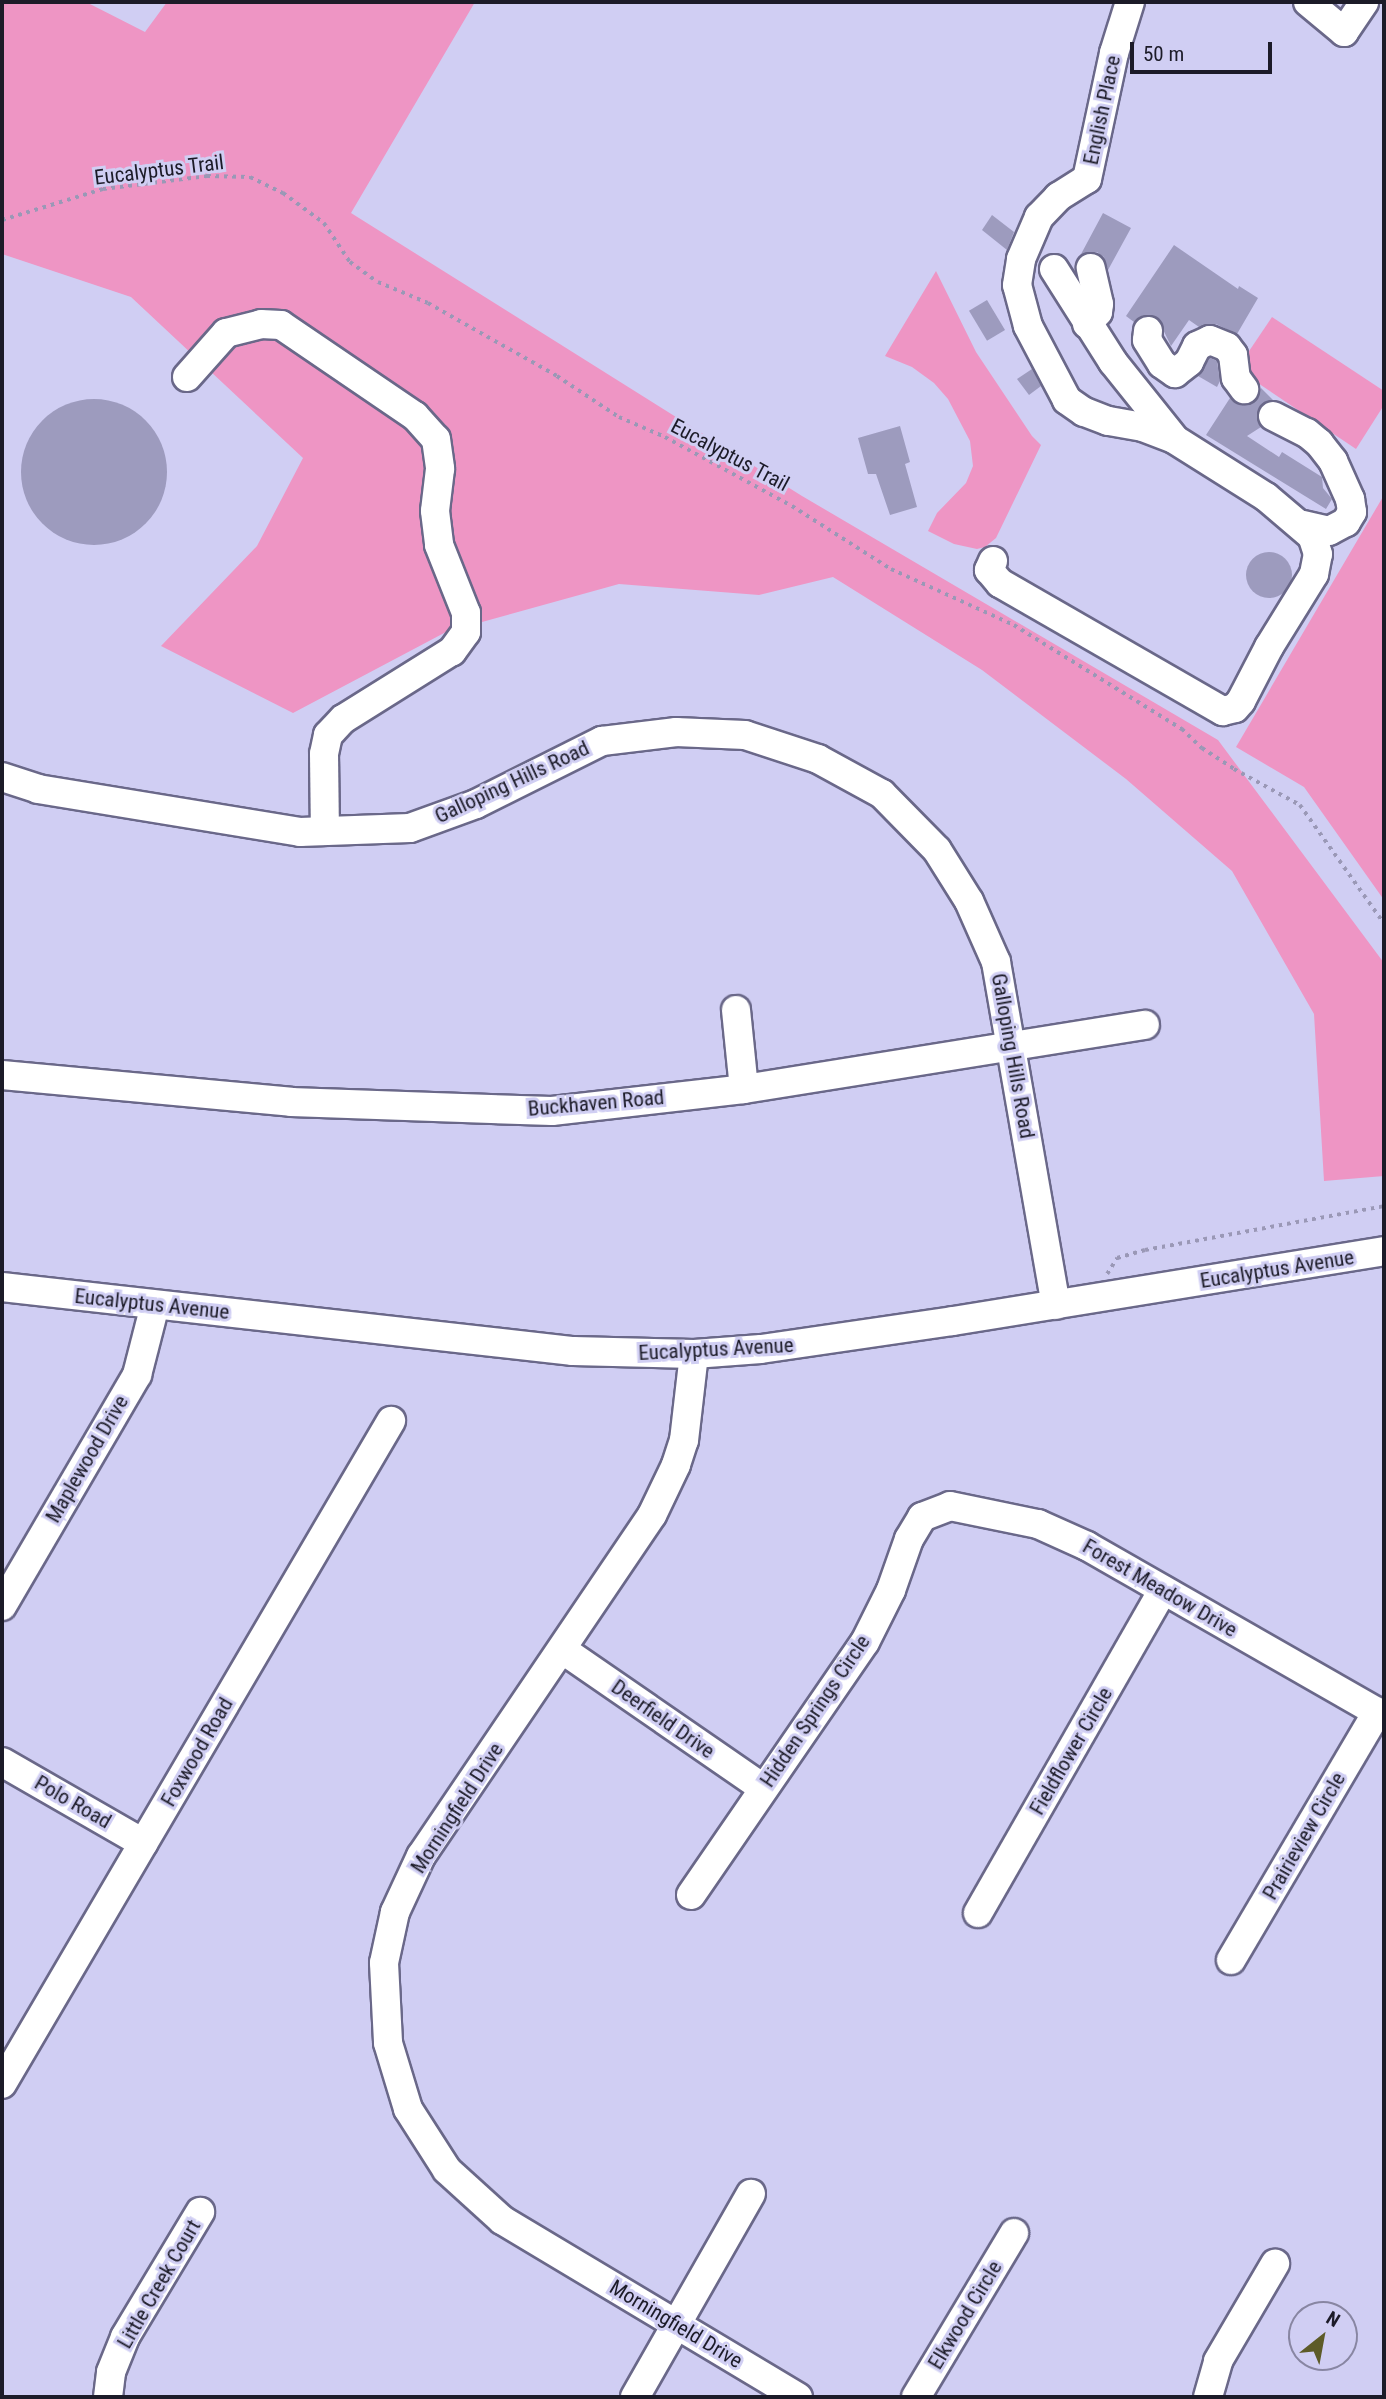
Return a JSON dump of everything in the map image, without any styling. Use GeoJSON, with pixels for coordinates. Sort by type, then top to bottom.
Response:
{"type":"FeatureCollection","features":[{"type":"Feature","properties":{"kind":"street","name":"English Place"},"geometry":{"type":"LineString","coordinates":[[1130,2],[1106,86],[1087,179],[1058,197],[1039,218],[1021,259],[1017,285],[1028,326],[1067,400],[1084,412],[1108,421],[1143,427],[1174,439]]}},
{"type":"Feature","properties":{"kind":"street"},"geometry":{"type":"LineString","coordinates":[[1308,2],[1344,32],[1364,2]]}},
{"type":"Feature","properties":{"kind":"street"},"geometry":{"type":"LineString","coordinates":[[1087,324],[1098,312],[1099,304],[1091,268]]}},
{"type":"Feature","properties":{"kind":"street"},"geometry":{"type":"LineString","coordinates":[[1054,269],[1113,362],[1174,439],[1266,498],[1302,525],[1312,536],[1318,554],[1314,574]]}},
{"type":"Feature","properties":{"kind":"street"},"geometry":{"type":"LineString","coordinates":[[187,377],[226,333],[261,324],[281,324],[415,416],[436,439],[440,469],[435,511],[439,545],[466,612],[466,632],[452,651],[343,719],[328,735],[324,754],[325,831]]}},
{"type":"Feature","properties":{"kind":"street"},"geometry":{"type":"LineString","coordinates":[[1148,331],[1147,340],[1162,364],[1175,373]]}},
{"type":"Feature","properties":{"kind":"street"},"geometry":{"type":"LineString","coordinates":[[1174,439],[1165,411],[1175,373],[1189,362],[1197,346],[1210,340],[1227,347],[1233,355],[1236,379],[1244,389]]}},
{"type":"Feature","properties":{"kind":"street"},"geometry":{"type":"LineString","coordinates":[[993,561],[989,570],[1000,583],[1223,711],[1235,708],[1352,512],[1350,499],[1333,461],[1307,433],[1273,416]]}},
{"type":"Feature","properties":{"kind":"street"},"geometry":{"type":"LineString","coordinates":[[1302,525],[1329,531],[1346,522]]}},
{"type":"Feature","properties":{"kind":"street","name":"Galloping Hills Road"},"geometry":{"type":"LineString","coordinates":[[2,777],[38,789],[300,832],[410,828],[476,804],[602,741],[676,732],[745,735],[818,759],[882,794],[937,850],[969,901],[996,962],[1056,1305]]}},
{"type":"Feature","properties":{"kind":"street"},"geometry":{"type":"LineString","coordinates":[[736,1010],[744,1089]]}},
{"type":"Feature","properties":{"kind":"street","name":"Buckhaven Road"},"geometry":{"type":"LineString","coordinates":[[2,1075],[290,1102],[552,1111],[744,1089],[1145,1025]]}},
{"type":"Feature","properties":{"kind":"street","name":"Eucalyptus Avenue"},"geometry":{"type":"LineString","coordinates":[[2,1287],[573,1351],[694,1354],[761,1349],[1056,1305],[1384,1251]]}},
{"type":"Feature","properties":{"kind":"street","name":"Maplewood Drive"},"geometry":{"type":"LineString","coordinates":[[2,1606],[136,1375],[155,1305]]}},
{"type":"Feature","properties":{"kind":"street","name":"Morningfield Drive"},"geometry":{"type":"LineString","coordinates":[[694,1354],[689,1414],[676,1465],[652,1515],[421,1856],[396,1912],[384,1963],[388,2043],[408,2109],[447,2170],[502,2220],[798,2397]]}},
{"type":"Feature","properties":{"kind":"street","name":"Foxwood Road"},"geometry":{"type":"LineString","coordinates":[[2,2084],[391,1421]]}},
{"type":"Feature","properties":{"kind":"street","name":"Forest Meadow Drive"},"geometry":{"type":"LineString","coordinates":[[922,1517],[950,1506],[1038,1524],[1087,1546],[1380,1714]]}},
{"type":"Feature","properties":{"kind":"street","name":"Hidden Springs Circle"},"geometry":{"type":"LineString","coordinates":[[691,1895],[865,1642],[891,1590],[909,1539],[922,1517]]}},
{"type":"Feature","properties":{"kind":"street","name":"Fieldflower Circle"},"geometry":{"type":"LineString","coordinates":[[978,1913],[1163,1590]]}},
{"type":"Feature","properties":{"kind":"street","name":"Deerfield Drive"},"geometry":{"type":"LineString","coordinates":[[563,1650],[763,1788]]}},
{"type":"Feature","properties":{"kind":"street","name":"Prairieview Circle"},"geometry":{"type":"LineString","coordinates":[[1231,1960],[1380,1714]]}},
{"type":"Feature","properties":{"kind":"street","name":"Polo Road"},"geometry":{"type":"LineString","coordinates":[[2,1762],[144,1843]]}},
{"type":"Feature","properties":{"kind":"street"},"geometry":{"type":"LineString","coordinates":[[635,2397],[751,2194]]}},
{"type":"Feature","properties":{"kind":"street","name":"Little Creek Court"},"geometry":{"type":"LineString","coordinates":[[108,2397],[111,2372],[125,2337],[200,2212]]}},
{"type":"Feature","properties":{"kind":"street","name":"Elkwood Circle"},"geometry":{"type":"LineString","coordinates":[[916,2397],[1014,2233]]}},
{"type":"Feature","properties":{"kind":"street"},"geometry":{"type":"LineString","coordinates":[[1208,2397],[1218,2361],[1275,2264]]}},
{"type":"Feature","properties":{"kind":"path","name":"Eucalyptus Trail"},"geometry":{"type":"LineString","coordinates":[[2,220],[103,189],[207,176],[250,177],[283,193],[324,223],[350,262],[378,282],[428,303],[557,376],[619,417],[665,437],[792,506],[891,569],[1014,625],[1182,729],[1202,748],[1234,769],[1300,805],[1384,923]]}},
{"type":"Feature","properties":{"kind":"path"},"geometry":{"type":"LineString","coordinates":[[1109,1295],[1107,1272],[1117,1258],[1195,1239],[1313,1222],[1384,1206]]}},
{"type":"Feature","properties":{"kind":"shaded area"},"geometry":{"type":"Polygon","coordinates":[[[2,2],[86,2],[145,32],[167,2],[475,2],[351,213],[802,496],[1218,740],[1384,963],[1384,1176],[1324,1181],[1314,1014],[1232,871],[1126,779],[982,670],[833,577],[759,595],[619,584],[446,632],[293,713],[161,646],[257,546],[303,458],[131,297],[2,254],[2,2]]]}},
{"type":"Feature","properties":{"kind":"shaded area"},"geometry":{"type":"Polygon","coordinates":[[[936,271],[976,352],[1032,436],[1041,445],[996,538],[985,547],[977,549],[954,544],[928,531],[937,513],[966,483],[973,466],[970,441],[948,399],[934,383],[912,367],[885,356],[936,271]]]}},
{"type":"Feature","properties":{"kind":"shaded area"},"geometry":{"type":"Polygon","coordinates":[[[1272,317],[1384,391],[1384,405],[1356,449],[1237,369],[1272,317]]]}},
{"type":"Feature","properties":{"kind":"shaded area"},"geometry":{"type":"Polygon","coordinates":[[[1384,495],[1384,900],[1304,787],[1236,747],[1384,495]]]}},
{"type":"Feature","properties":{"kind":"building"},"geometry":{"type":"Polygon","coordinates":[[[1103,213],[1131,228],[1108,270],[1104,257],[1097,252],[1080,256],[1103,213]]]}},
{"type":"Feature","properties":{"kind":"building"},"geometry":{"type":"Polygon","coordinates":[[[992,215],[1014,232],[1007,250],[982,230],[992,215]]]}},
{"type":"Feature","properties":{"kind":"building"},"geometry":{"type":"Polygon","coordinates":[[[1174,245],[1238,289],[1239,286],[1258,298],[1237,334],[1216,324],[1199,327],[1189,320],[1171,346],[1157,317],[1142,316],[1134,322],[1126,316],[1174,245]]]}},
{"type":"Feature","properties":{"kind":"building"},"geometry":{"type":"Polygon","coordinates":[[[987,300],[1005,330],[987,341],[969,311],[987,300]]]}},
{"type":"Feature","properties":{"kind":"building"},"geometry":{"type":"Polygon","coordinates":[[[1210,358],[1217,361],[1220,381],[1217,387],[1198,376],[1210,358]]]}},
{"type":"Feature","properties":{"kind":"building"},"geometry":{"type":"Polygon","coordinates":[[[1032,369],[1041,386],[1029,395],[1017,379],[1032,369]]]}},
{"type":"Feature","properties":{"kind":"building"},"geometry":{"type":"Polygon","coordinates":[[[1261,388],[1273,400],[1259,408],[1257,418],[1261,427],[1247,436],[1279,457],[1282,452],[1322,477],[1323,488],[1332,499],[1326,509],[1206,435],[1230,398],[1237,404],[1246,405],[1254,402],[1261,388]]]}},
{"type":"Feature","properties":{"kind":"building"},"geometry":{"type":"Polygon","coordinates":[[[94,399],[122,404],[146,420],[162,444],[167,472],[162,500],[146,524],[122,540],[94,545],[66,540],[42,524],[26,500],[21,472],[26,444],[42,420],[66,404],[94,399]]]}},
{"type":"Feature","properties":{"kind":"building"},"geometry":{"type":"Polygon","coordinates":[[[900,426],[910,462],[905,464],[917,507],[890,515],[876,474],[868,474],[858,438],[900,426]]]}},
{"type":"Feature","properties":{"kind":"building"},"geometry":{"type":"Polygon","coordinates":[[[1269,552],[1285,559],[1292,575],[1285,591],[1269,598],[1253,591],[1246,575],[1253,559],[1269,552]]]}}]}
